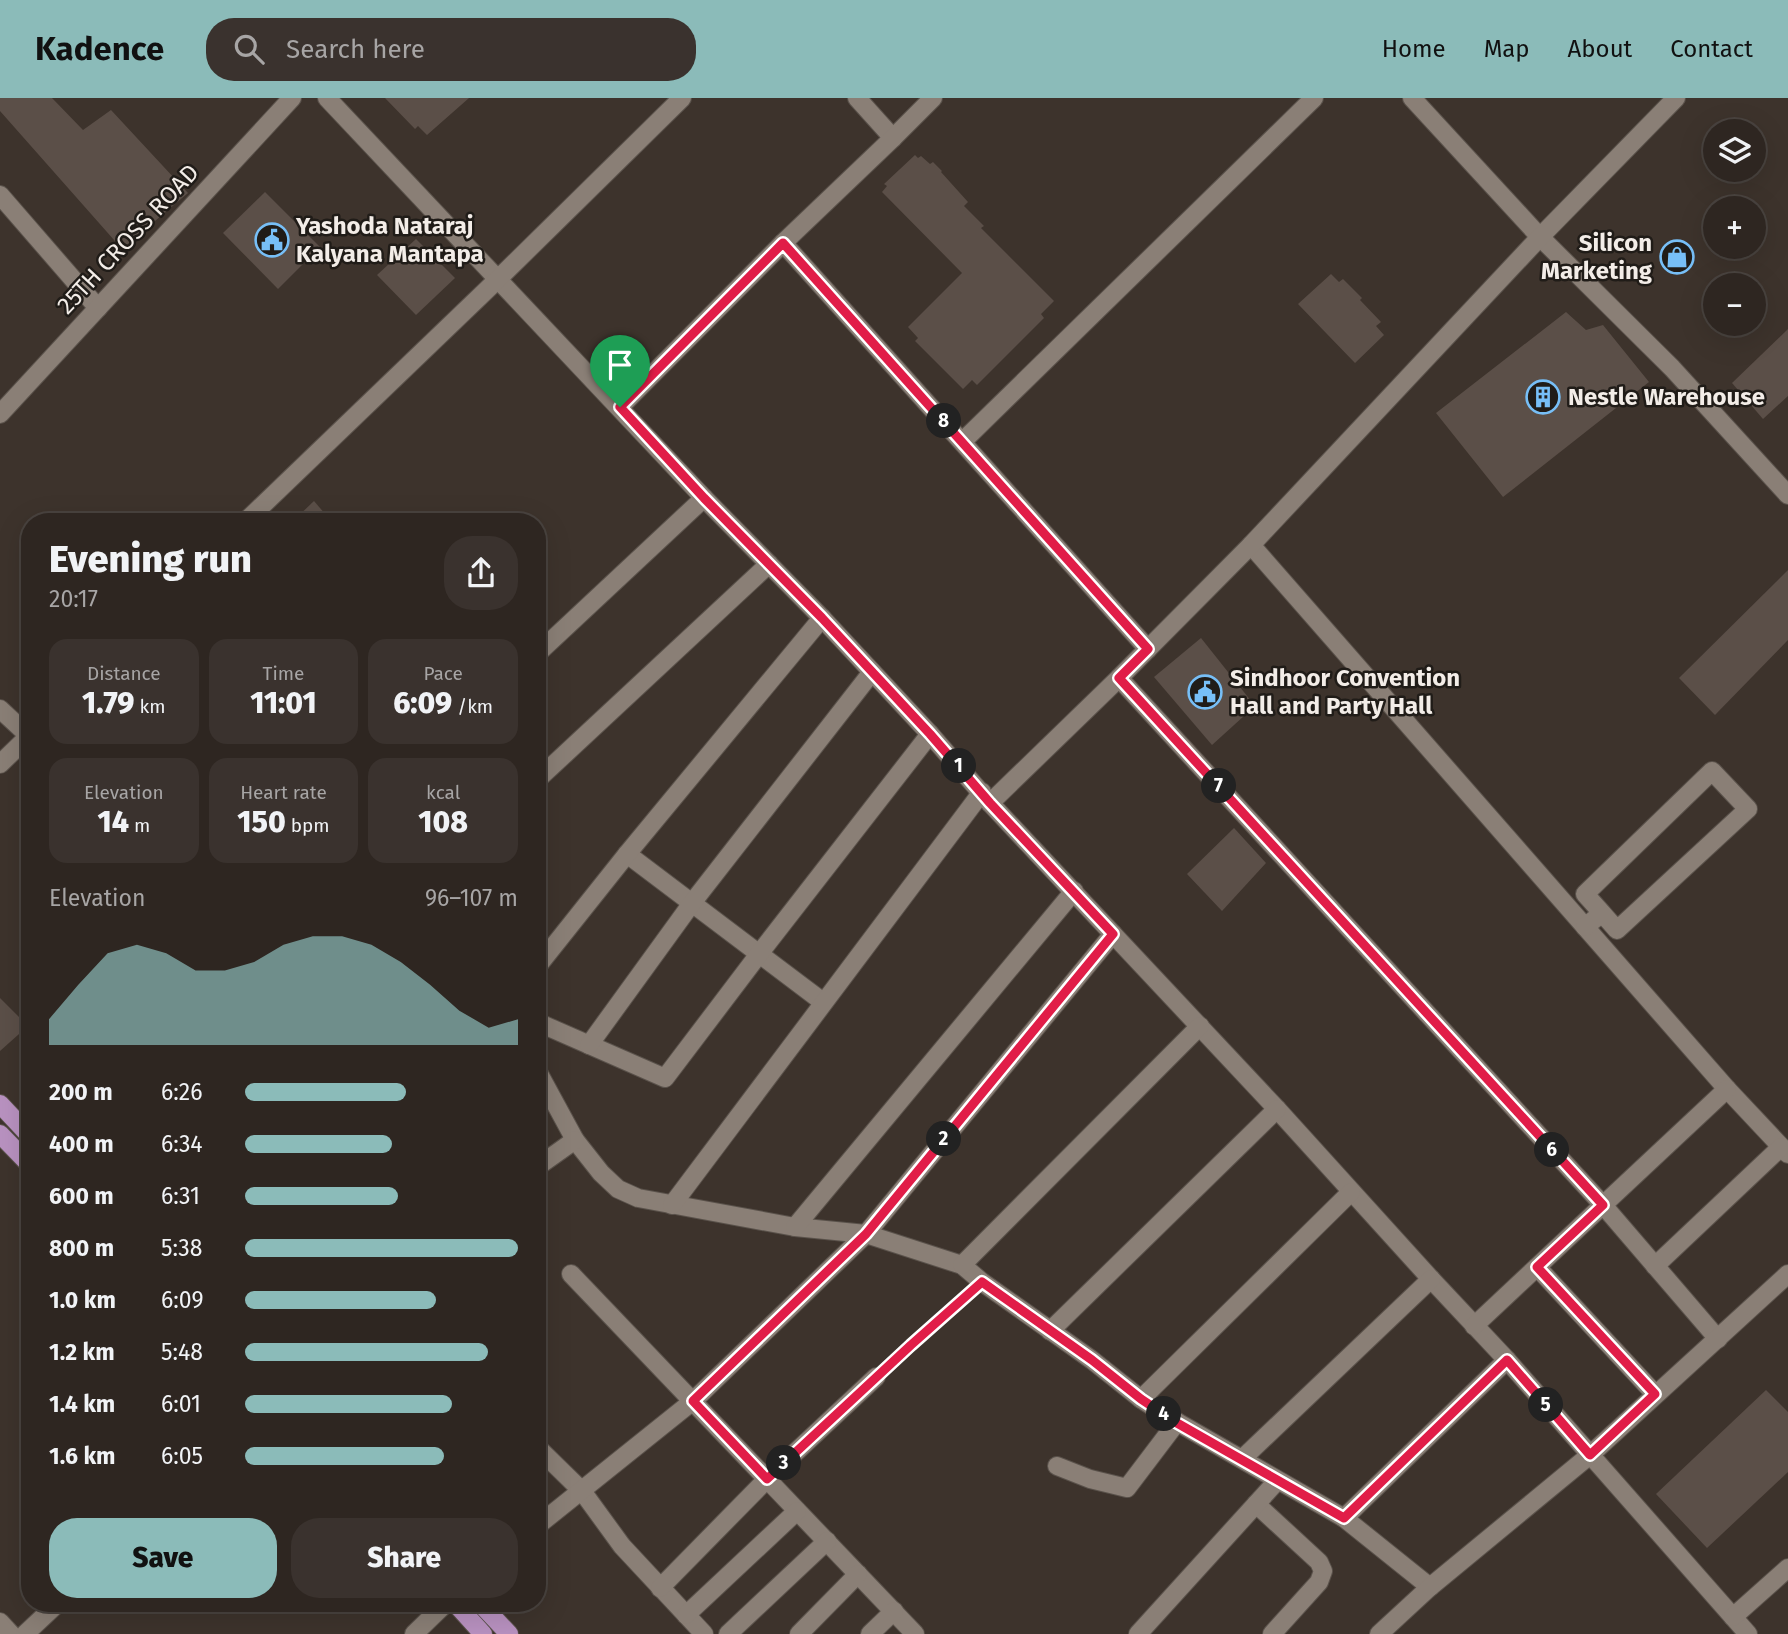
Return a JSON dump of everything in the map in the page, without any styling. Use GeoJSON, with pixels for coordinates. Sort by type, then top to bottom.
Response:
{"type":"FeatureCollection","features":[{"type":"Feature","properties":{"kind":"main road"},"geometry":{"type":"LineString","coordinates":[[0,1104],[21,1123]]}},
{"type":"Feature","properties":{"kind":"main road"},"geometry":{"type":"LineString","coordinates":[[4,1138],[21,1156]]}},
{"type":"Feature","properties":{"kind":"main road"},"geometry":{"type":"LineString","coordinates":[[463,1612],[483,1634]]}},
{"type":"Feature","properties":{"kind":"main road"},"geometry":{"type":"LineString","coordinates":[[488,1612],[509,1634]]}},
{"type":"Feature","properties":{"kind":"street","name":"25TH CROSS ROAD"},"geometry":{"type":"LineString","coordinates":[[0,414],[292,98]]}},
{"type":"Feature","properties":{"kind":"street"},"geometry":{"type":"LineString","coordinates":[[327,98],[704,498],[822,618],[1277,1109],[1507,1360],[1748,1634]]}},
{"type":"Feature","properties":{"kind":"street"},"geometry":{"type":"LineString","coordinates":[[254,513],[682,98]]}},
{"type":"Feature","properties":{"kind":"street"},"geometry":{"type":"LineString","coordinates":[[857,98],[893,138]]}},
{"type":"Feature","properties":{"kind":"street"},"geometry":{"type":"LineString","coordinates":[[620,407],[783,243],[933,98]]}},
{"type":"Feature","properties":{"kind":"street"},"geometry":{"type":"LineString","coordinates":[[963,441],[1314,98]]}},
{"type":"Feature","properties":{"kind":"street"},"geometry":{"type":"LineString","coordinates":[[1412,98],[1540,237],[1672,368],[1788,495]]}},
{"type":"Feature","properties":{"kind":"street"},"geometry":{"type":"LineString","coordinates":[[672,1205],[823,1002],[986,797],[1119,678],[1251,545],[1540,237],[1676,98]]}},
{"type":"Feature","properties":{"kind":"street"},"geometry":{"type":"LineString","coordinates":[[0,195],[98,308]]}},
{"type":"Feature","properties":{"kind":"street"},"geometry":{"type":"LineString","coordinates":[[783,243],[1148,649]]}},
{"type":"Feature","properties":{"kind":"street"},"geometry":{"type":"LineString","coordinates":[[546,646],[704,498]]}},
{"type":"Feature","properties":{"kind":"street"},"geometry":{"type":"LineString","coordinates":[[1251,545],[1727,1089],[1785,1151],[1655,1266]]}},
{"type":"Feature","properties":{"kind":"street"},"geometry":{"type":"LineString","coordinates":[[546,772],[769,564]]}},
{"type":"Feature","properties":{"kind":"street"},"geometry":{"type":"LineString","coordinates":[[546,956],[822,618]]}},
{"type":"Feature","properties":{"kind":"street"},"geometry":{"type":"LineString","coordinates":[[589,1045],[692,903],[872,673]]}},
{"type":"Feature","properties":{"kind":"street"},"geometry":{"type":"LineString","coordinates":[[1119,678],[1603,1205],[1718,1339]]}},
{"type":"Feature","properties":{"kind":"street"},"geometry":{"type":"LineString","coordinates":[[0,709],[21,728]]}},
{"type":"Feature","properties":{"kind":"street"},"geometry":{"type":"LineString","coordinates":[[546,1026],[665,1078],[930,734]]}},
{"type":"Feature","properties":{"kind":"street"},"geometry":{"type":"LineString","coordinates":[[0,764],[21,743]]}},
{"type":"Feature","properties":{"kind":"street"},"geometry":{"type":"LineString","coordinates":[[1712,771],[1748,808],[1617,930],[1602,913],[1585,894],[1712,771]]}},
{"type":"Feature","properties":{"kind":"street"},"geometry":{"type":"LineString","coordinates":[[627,854],[823,1002]]}},
{"type":"Feature","properties":{"kind":"street"},"geometry":{"type":"LineString","coordinates":[[795,1227],[1074,891]]}},
{"type":"Feature","properties":{"kind":"street"},"geometry":{"type":"LineString","coordinates":[[1585,927],[1602,913]]}},
{"type":"Feature","properties":{"kind":"street"},"geometry":{"type":"LineString","coordinates":[[546,1518],[693,1401],[866,1234],[1113,934]]}},
{"type":"Feature","properties":{"kind":"street"},"geometry":{"type":"LineString","coordinates":[[962,1265],[1200,1026]]}},
{"type":"Feature","properties":{"kind":"street"},"geometry":{"type":"LineString","coordinates":[[546,1087],[575,1140],[601,1173],[618,1189],[638,1198],[672,1205],[795,1227],[866,1234],[962,1265],[1141,1399],[1177,1423],[1344,1518],[1430,1587]]}},
{"type":"Feature","properties":{"kind":"street"},"geometry":{"type":"LineString","coordinates":[[1474,1326],[1727,1089]]}},
{"type":"Feature","properties":{"kind":"street"},"geometry":{"type":"LineString","coordinates":[[1050,1331],[1277,1109]]}},
{"type":"Feature","properties":{"kind":"street"},"geometry":{"type":"LineString","coordinates":[[4,1138],[21,1131]]}},
{"type":"Feature","properties":{"kind":"street"},"geometry":{"type":"LineString","coordinates":[[546,1161],[575,1140]]}},
{"type":"Feature","properties":{"kind":"street"},"geometry":{"type":"LineString","coordinates":[[1141,1399],[1351,1192]]}},
{"type":"Feature","properties":{"kind":"street"},"geometry":{"type":"LineString","coordinates":[[1537,1267],[1655,1394]]}},
{"type":"Feature","properties":{"kind":"street"},"geometry":{"type":"LineString","coordinates":[[571,1274],[915,1634]]}},
{"type":"Feature","properties":{"kind":"street"},"geometry":{"type":"LineString","coordinates":[[1378,1634],[1430,1587],[1590,1455],[1788,1274]]}},
{"type":"Feature","properties":{"kind":"street"},"geometry":{"type":"LineString","coordinates":[[1242,1459],[1431,1279]]}},
{"type":"Feature","properties":{"kind":"street"},"geometry":{"type":"LineString","coordinates":[[1344,1518],[1507,1360]]}},
{"type":"Feature","properties":{"kind":"street"},"geometry":{"type":"LineString","coordinates":[[660,1588],[767,1479],[876,1377]]}},
{"type":"Feature","properties":{"kind":"street"},"geometry":{"type":"LineString","coordinates":[[1057,1466],[1090,1479],[1127,1488],[1177,1423]]}},
{"type":"Feature","properties":{"kind":"street"},"geometry":{"type":"LineString","coordinates":[[546,1456],[582,1491],[622,1546],[704,1634]]}},
{"type":"Feature","properties":{"kind":"street"},"geometry":{"type":"LineString","coordinates":[[1138,1634],[1277,1481]]}},
{"type":"Feature","properties":{"kind":"street"},"geometry":{"type":"LineString","coordinates":[[1256,1504],[1319,1562],[1322,1571],[1319,1582],[1272,1634]]}},
{"type":"Feature","properties":{"kind":"street"},"geometry":{"type":"LineString","coordinates":[[686,1615],[797,1511]]}},
{"type":"Feature","properties":{"kind":"street"},"geometry":{"type":"LineString","coordinates":[[728,1634],[827,1541]]}},
{"type":"Feature","properties":{"kind":"street"},"geometry":{"type":"LineString","coordinates":[[1733,1618],[1788,1568]]}},
{"type":"Feature","properties":{"kind":"street"},"geometry":{"type":"LineString","coordinates":[[799,1634],[858,1574]]}},
{"type":"Feature","properties":{"kind":"street"},"geometry":{"type":"LineString","coordinates":[[870,1634],[894,1611]]}},
{"type":"Feature","properties":{"kind":"street"},"geometry":{"type":"LineString","coordinates":[[25,1634],[48,1612]]}},
{"type":"Feature","properties":{"kind":"street"},"geometry":{"type":"LineString","coordinates":[[415,1634],[437,1612]]}},
{"type":"Feature","properties":{"kind":"street"},"geometry":{"type":"LineString","coordinates":[[0,1622],[11,1634]]}},
{"type":"Feature","properties":{"kind":"path"},"geometry":{"type":"LineString","coordinates":[[876,1377],[982,1282]]}},
{"type":"Feature","properties":{"kind":"building"},"geometry":{"type":"Polygon","coordinates":[[[0,98],[52,98],[83,130],[111,110],[188,193],[122,249],[0,111],[0,98]]]}},
{"type":"Feature","properties":{"kind":"building"},"geometry":{"type":"Polygon","coordinates":[[[385,98],[469,98],[427,135],[418,126],[415,129],[385,98]]]}},
{"type":"Feature","properties":{"kind":"building"},"geometry":{"type":"Polygon","coordinates":[[[915,155],[918,158],[921,156],[930,164],[933,162],[942,171],[968,202],[964,206],[984,226],[981,228],[1054,301],[1041,314],[1044,318],[977,385],[972,380],[963,389],[915,341],[918,338],[908,327],[962,273],[882,192],[887,186],[884,184],[915,155]]]}},
{"type":"Feature","properties":{"kind":"building","name":"Yashoda Nataraj Kalyana Mantapa"},"geometry":{"type":"Polygon","coordinates":[[[265,192],[320,247],[278,289],[223,233],[265,192]]]}},
{"type":"Feature","properties":{"kind":"building"},"geometry":{"type":"Polygon","coordinates":[[[416,239],[455,278],[416,315],[377,275],[416,239]]]}},
{"type":"Feature","properties":{"kind":"building"},"geometry":{"type":"Polygon","coordinates":[[[1331,274],[1339,282],[1343,279],[1381,322],[1376,326],[1384,335],[1355,363],[1298,304],[1331,274]]]}},
{"type":"Feature","properties":{"kind":"building","name":"Nestle Warehouse"},"geometry":{"type":"Polygon","coordinates":[[[1566,312],[1586,330],[1603,325],[1649,382],[1503,497],[1436,413],[1566,312]]]}},
{"type":"Feature","properties":{"kind":"building"},"geometry":{"type":"Polygon","coordinates":[[[1788,329],[1788,396],[1763,419],[1732,383],[1788,329]]]}},
{"type":"Feature","properties":{"kind":"building"},"geometry":{"type":"Polygon","coordinates":[[[314,501],[324,513],[301,513],[314,501]]]}},
{"type":"Feature","properties":{"kind":"building"},"geometry":{"type":"Polygon","coordinates":[[[1788,570],[1788,640],[1715,715],[1679,678],[1788,570]]]}},
{"type":"Feature","properties":{"kind":"building","name":"Sindhoor Convention Hall and Party Hall"},"geometry":{"type":"Polygon","coordinates":[[[1201,638],[1255,706],[1212,745],[1154,677],[1201,638]]]}},
{"type":"Feature","properties":{"kind":"building"},"geometry":{"type":"Polygon","coordinates":[[[1234,828],[1266,863],[1222,911],[1187,874],[1234,828]]]}},
{"type":"Feature","properties":{"kind":"building"},"geometry":{"type":"Polygon","coordinates":[[[0,998],[21,1019],[21,1032],[0,1051],[0,998]]]}},
{"type":"Feature","properties":{"kind":"building"},"geometry":{"type":"Polygon","coordinates":[[[1766,1390],[1788,1412],[1788,1472],[1707,1548],[1656,1494],[1766,1390]]]}},
{"type":"Feature","properties":{"kind":"place","name":"Yashoda Nataraj Kalyana Mantapa"},"geometry":{"type":"Point","coordinates":[272,240]}},
{"type":"Feature","properties":{"kind":"place","name":"Silicon Marketing"},"geometry":{"type":"Point","coordinates":[1677,257]}},
{"type":"Feature","properties":{"kind":"place","name":"Nestle Warehouse"},"geometry":{"type":"Point","coordinates":[1543,397]}},
{"type":"Feature","properties":{"kind":"place","name":"Sindhoor Convention Hall and Party Hall"},"geometry":{"type":"Point","coordinates":[1205,692]}},
{"type":"Feature","properties":{"kind":"route"},"geometry":{"type":"LineString","coordinates":[[783,243],[1148,649],[1119,678],[1603,1205],[1537,1267],[1655,1394],[1590,1455],[1507,1360],[1344,1518],[1177,1423],[982,1282],[767,1479],[693,1401],[866,1234],[1113,934],[822,618],[704,498],[620,407],[783,243]]}}]}
